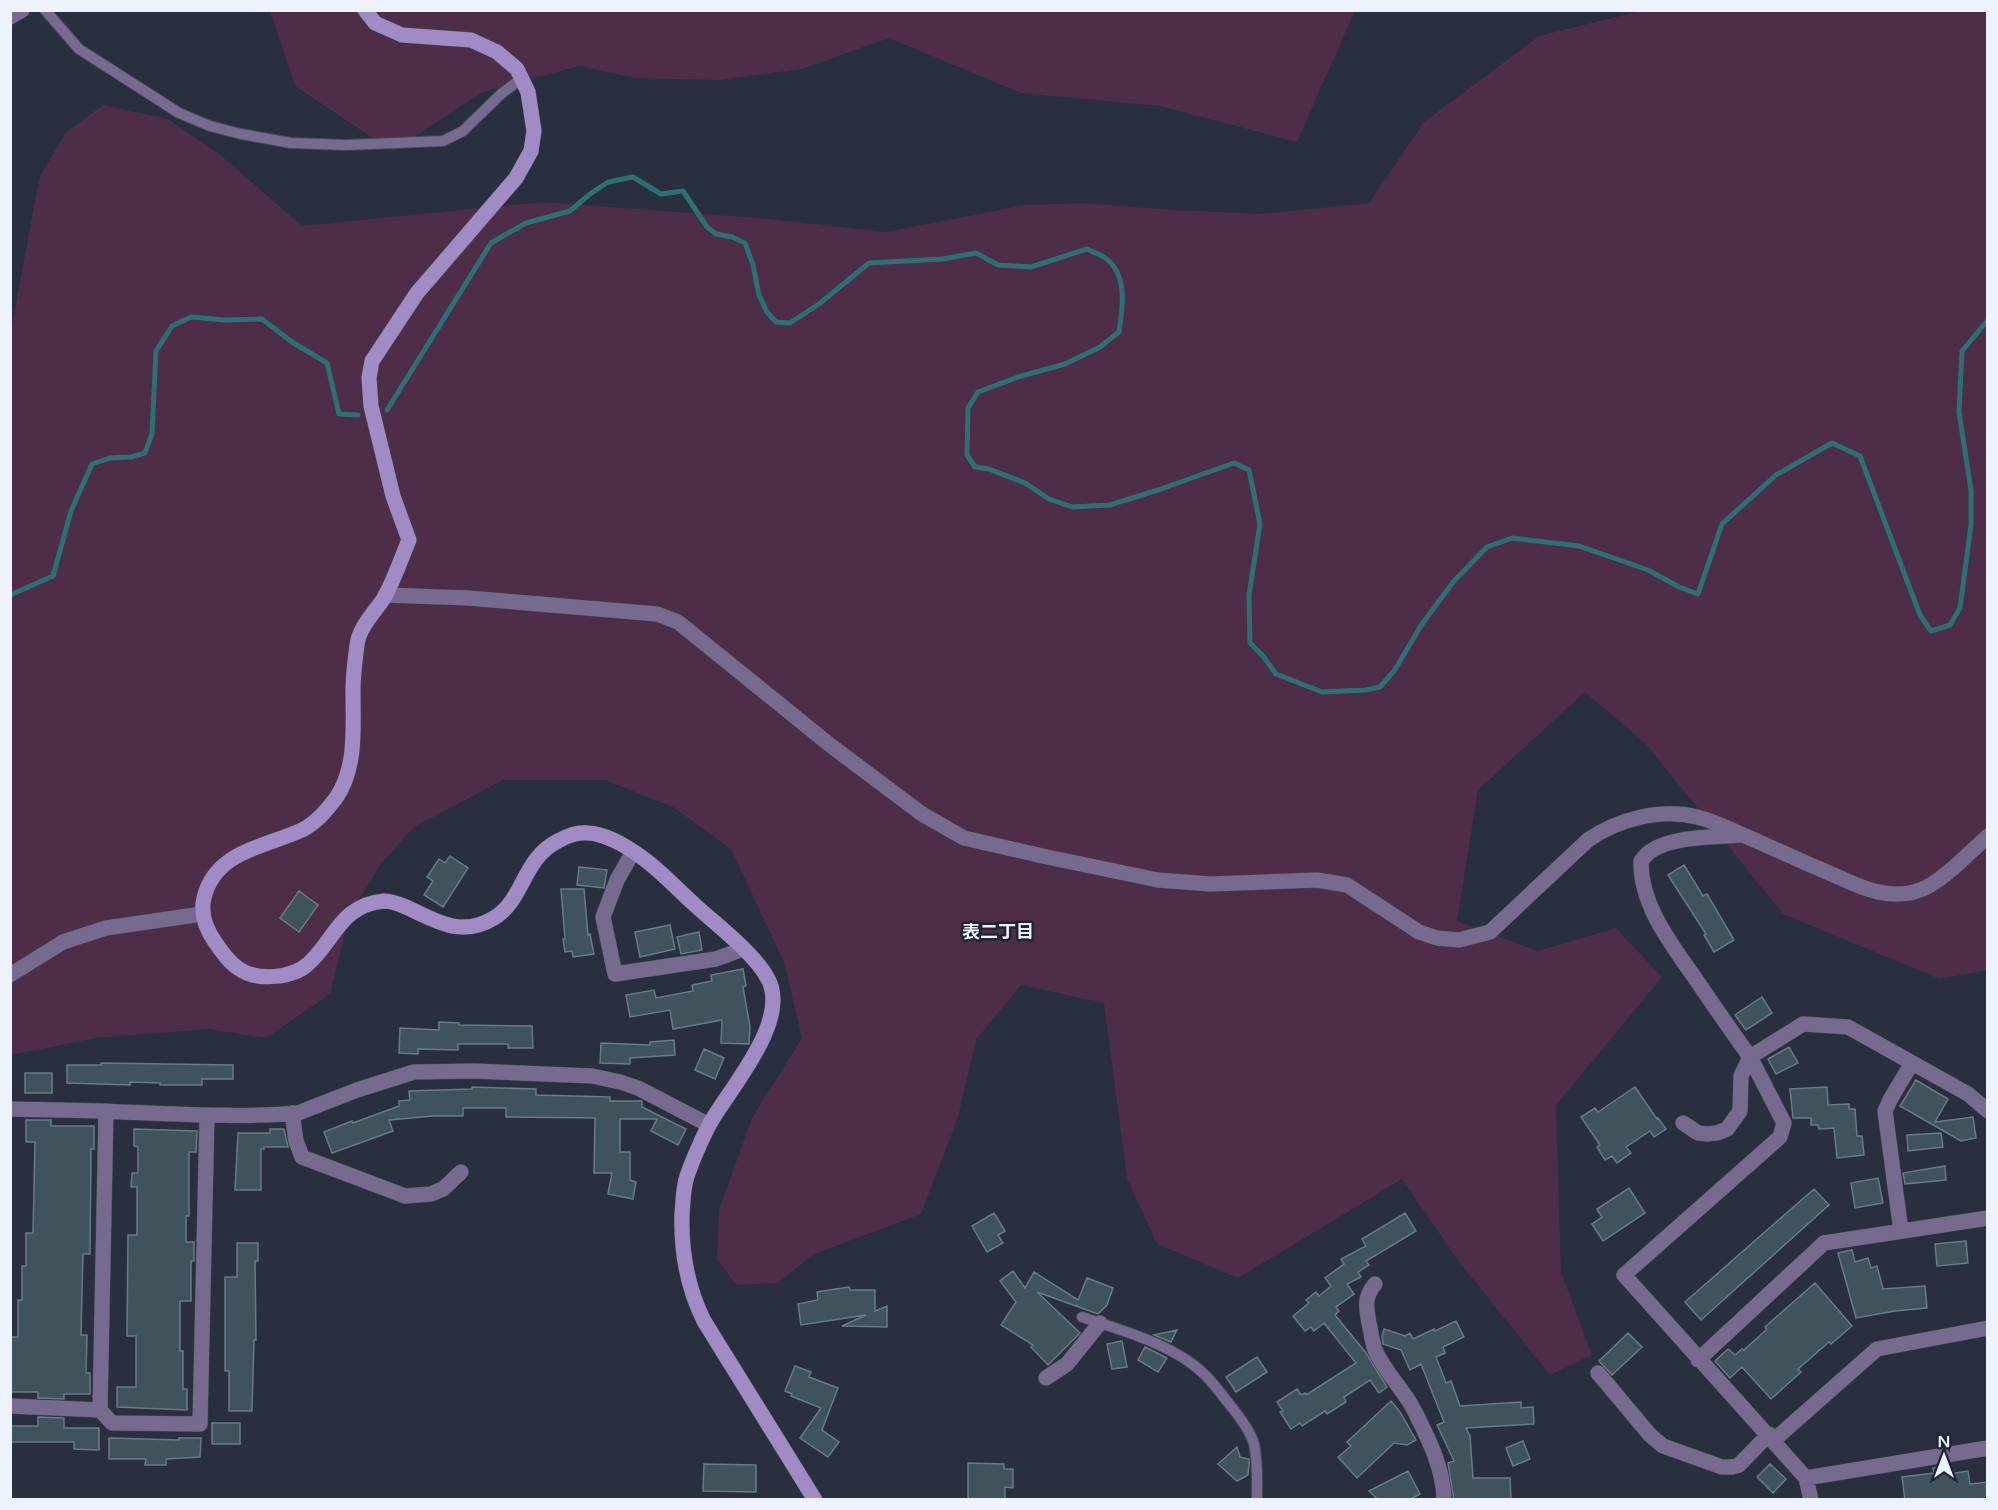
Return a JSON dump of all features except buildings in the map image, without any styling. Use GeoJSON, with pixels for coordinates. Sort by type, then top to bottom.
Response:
{"type":"FeatureCollection","features":[{"type":"Feature","properties":{"kind":"street"},"geometry":{"type":"LineString","coordinates":[[10,17],[22,10]]}},
{"type":"Feature","properties":{"kind":"street"},"geometry":{"type":"LineString","coordinates":[[365,10],[375,23],[402,35],[471,40],[497,52],[517,69],[528,92],[534,130],[531,151],[516,178],[417,293],[372,361],[369,378],[371,406],[393,496],[409,540],[385,595],[357,638],[353,687],[354,734],[348,773],[339,794],[321,816],[304,829],[259,845],[226,861],[209,884],[204,897],[202,914],[212,938],[239,969],[251,975],[277,976],[292,973],[308,965],[347,916],[359,908],[384,901],[395,902],[450,927],[484,923],[505,910],[540,853],[564,838],[587,833],[615,841],[646,861],[744,949],[769,980],[773,994],[773,1011],[769,1025],[740,1079],[709,1125],[687,1177],[681,1241],[693,1298],[710,1330],[816,1500]]}},
{"type":"Feature","properties":{"kind":"street"},"geometry":{"type":"LineString","coordinates":[[385,595],[479,599],[657,614],[678,622],[830,745],[922,814],[964,838],[1158,880],[1209,884],[1317,880],[1347,885],[1419,932],[1437,938],[1459,940],[1490,932],[1588,840],[1620,823],[1644,817],[1668,814],[1696,817],[1744,835],[1865,889],[1893,895],[1920,890],[1942,876],[1988,836]]}},
{"type":"Feature","properties":{"kind":"street"},"geometry":{"type":"LineString","coordinates":[[1744,835],[1694,838],[1666,844],[1651,851],[1641,861],[1640,876],[1659,924],[1750,1057],[1784,1123],[1780,1137],[1624,1275],[1806,1478],[1811,1500]]}},
{"type":"Feature","properties":{"kind":"street"},"geometry":{"type":"LineString","coordinates":[[633,852],[617,880],[603,917],[615,974],[716,959],[744,949]]}},
{"type":"Feature","properties":{"kind":"street"},"geometry":{"type":"LineString","coordinates":[[10,975],[63,942],[74,938],[106,928],[202,914]]}},
{"type":"Feature","properties":{"kind":"street"},"geometry":{"type":"LineString","coordinates":[[1683,1123],[1698,1132],[1707,1134],[1727,1129],[1740,1111],[1741,1076],[1750,1057],[1803,1024],[1848,1027],[1968,1094],[1988,1111]]}},
{"type":"Feature","properties":{"kind":"street"},"geometry":{"type":"LineString","coordinates":[[1901,1231],[1885,1111],[1912,1063]]}},
{"type":"Feature","properties":{"kind":"street"},"geometry":{"type":"LineString","coordinates":[[10,1109],[207,1115],[292,1113],[414,1072],[486,1071],[592,1076],[620,1082],[648,1093],[709,1125]]}},
{"type":"Feature","properties":{"kind":"street"},"geometry":{"type":"LineString","coordinates":[[106,1111],[100,1410],[112,1423],[200,1424],[207,1115]]}},
{"type":"Feature","properties":{"kind":"street"},"geometry":{"type":"LineString","coordinates":[[292,1113],[296,1141],[302,1157],[405,1196],[431,1194],[443,1189],[461,1172]]}},
{"type":"Feature","properties":{"kind":"street"},"geometry":{"type":"LineString","coordinates":[[1698,1360],[1824,1243],[1988,1218]]}},
{"type":"Feature","properties":{"kind":"street"},"geometry":{"type":"LineString","coordinates":[[1375,1284],[1366,1296],[1366,1308],[1375,1349],[1412,1406],[1428,1440],[1442,1481],[1444,1500]]}},
{"type":"Feature","properties":{"kind":"street"},"geometry":{"type":"LineString","coordinates":[[1046,1378],[1067,1364],[1100,1323]]}},
{"type":"Feature","properties":{"kind":"street"},"geometry":{"type":"LineString","coordinates":[[1598,1373],[1650,1435],[1663,1446],[1722,1467],[1732,1467],[1739,1465],[1877,1349],[1988,1329]]}},
{"type":"Feature","properties":{"kind":"street"},"geometry":{"type":"LineString","coordinates":[[10,1406],[100,1410]]}},
{"type":"Feature","properties":{"kind":"street"},"geometry":{"type":"LineString","coordinates":[[1806,1478],[1988,1448]]}},
{"type":"Feature","properties":{"kind":"lane"},"geometry":{"type":"LineString","coordinates":[[45,10],[79,49],[179,113],[210,126],[291,142],[346,145],[443,141],[463,131],[501,94],[522,79]]}},
{"type":"Feature","properties":{"kind":"lane"},"geometry":{"type":"LineString","coordinates":[[1082,1317],[1154,1344],[1182,1358],[1205,1375],[1240,1418],[1254,1442],[1257,1460],[1257,1500]]}},
{"type":"Feature","properties":{"kind":"shaded area"},"geometry":{"type":"Polygon","coordinates":[[[1644,10],[1987,11],[1987,970],[1940,979],[1783,914],[1645,743],[1585,692],[1478,790],[1457,921],[1538,951],[1616,928],[1662,977],[1556,1105],[1561,1272],[1592,1355],[1550,1375],[1457,1259],[1402,1179],[1238,1278],[1157,1244],[1127,1178],[1104,1003],[1021,985],[976,1040],[958,1117],[921,1214],[814,1254],[778,1283],[736,1285],[717,1259],[719,1210],[752,1118],[802,1038],[784,962],[731,849],[673,807],[605,780],[503,780],[414,827],[380,865],[349,916],[330,994],[266,1038],[209,1029],[95,1038],[11,1055],[11,331],[39,179],[65,133],[103,105],[168,119],[219,154],[302,226],[543,202],[769,219],[886,232],[1026,205],[1085,203],[1263,214],[1369,203],[1424,122],[1539,36],[1644,10]]]}},
{"type":"Feature","properties":{"kind":"shaded area"},"geometry":{"type":"Polygon","coordinates":[[[270,11],[1355,11],[1297,142],[1160,106],[1021,93],[889,38],[802,69],[720,80],[635,78],[579,66],[483,92],[392,151],[295,86],[270,11]]]}},
{"type":"Feature","properties":{"kind":"waterway"},"geometry":{"type":"LineString","coordinates":[[387,410],[491,243],[526,223],[570,211],[608,182],[633,177],[661,194],[683,191],[707,227],[716,234],[732,237],[745,243],[753,265],[759,295],[767,312],[776,322],[790,323],[819,304],[869,263],[943,259],[976,253],[998,265],[1031,267],[1087,249],[1104,257],[1117,272],[1122,291],[1119,332],[1100,347],[1065,364],[1018,377],[978,392],[968,408],[967,455],[975,467],[989,469],[1025,483],[1049,499],[1072,507],[1110,505],[1234,463],[1249,470],[1260,524],[1249,595],[1250,643],[1276,674],[1322,692],[1366,690],[1380,687],[1394,671],[1422,624],[1454,581],[1487,547],[1512,538],[1579,546],[1648,570],[1679,587],[1698,594],[1722,524],[1776,475],[1832,443],[1860,456],[1920,615],[1931,631],[1950,625],[1960,608],[1971,525],[1971,490],[1959,412],[1962,351],[1988,320]]}},
{"type":"Feature","properties":{"kind":"waterway"},"geometry":{"type":"LineString","coordinates":[[10,595],[53,576],[71,511],[92,464],[110,458],[131,457],[145,453],[152,434],[156,351],[172,326],[191,317],[225,320],[262,319],[292,342],[327,363],[339,414],[358,415]]}},
{"type":"Feature","properties":{"kind":"district","name":"表二丁目"},"geometry":{"type":"Point","coordinates":[998,932]}}]}
